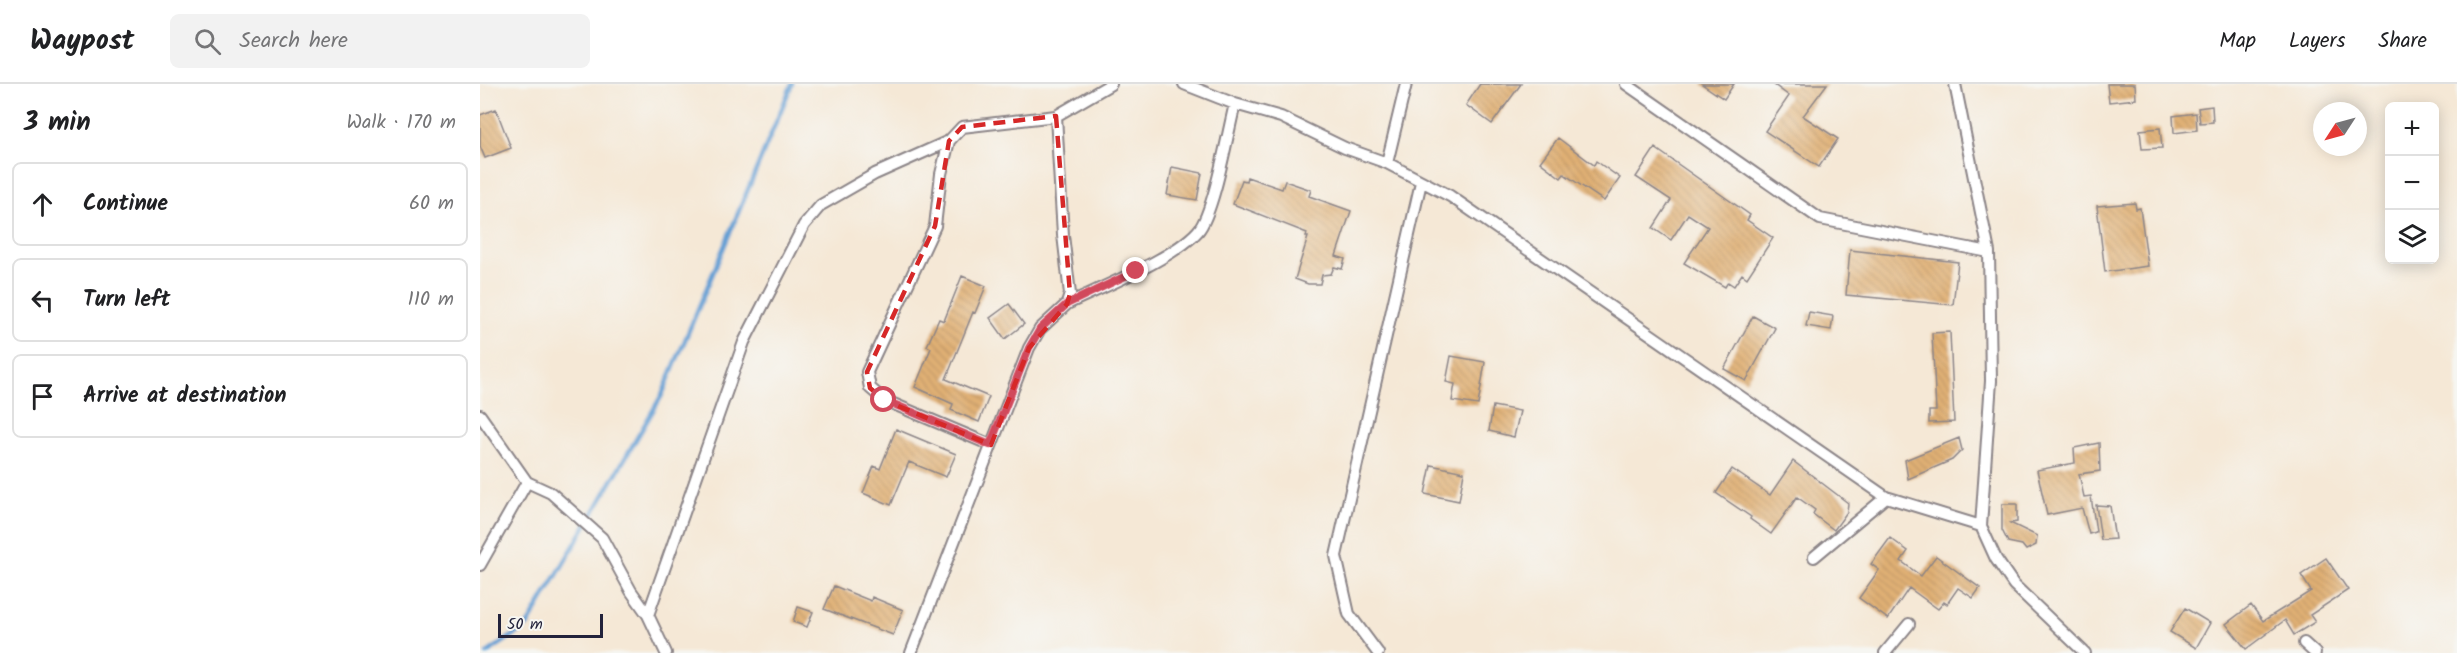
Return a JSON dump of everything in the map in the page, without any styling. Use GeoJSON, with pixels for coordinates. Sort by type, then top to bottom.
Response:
{"type":"FeatureCollection","features":[{"type":"Feature","properties":{"kind":"street"},"geometry":{"type":"LineString","coordinates":[[648,615],[744,342],[804,225],[821,205],[875,174],[949,141],[962,127],[1056,116],[1111,84]]}},
{"type":"Feature","properties":{"kind":"street"},"geometry":{"type":"LineString","coordinates":[[1184,84],[1235,104],[1281,117],[1345,148],[1387,163],[1460,203],[1886,497],[1981,526]]}},
{"type":"Feature","properties":{"kind":"street"},"geometry":{"type":"LineString","coordinates":[[1387,163],[1406,84]]}},
{"type":"Feature","properties":{"kind":"street"},"geometry":{"type":"LineString","coordinates":[[1626,84],[1820,219],[1989,252]]}},
{"type":"Feature","properties":{"kind":"street"},"geometry":{"type":"LineString","coordinates":[[1955,84],[1989,252],[1991,381],[1981,526],[1996,560],[2014,585],[2085,653]]}},
{"type":"Feature","properties":{"kind":"street"},"geometry":{"type":"LineString","coordinates":[[911,653],[990,445],[1029,348],[1040,329],[1067,304],[1171,251],[1199,230],[1208,210],[1235,104]]}},
{"type":"Feature","properties":{"kind":"street"},"geometry":{"type":"LineString","coordinates":[[1056,116],[1063,235],[1070,294],[1067,304]]}},
{"type":"Feature","properties":{"kind":"street"},"geometry":{"type":"LineString","coordinates":[[949,141],[941,174],[935,226],[867,372],[870,388],[884,400],[990,445]]}},
{"type":"Feature","properties":{"kind":"street"},"geometry":{"type":"LineString","coordinates":[[1378,653],[1350,614],[1336,556],[1421,182]]}},
{"type":"Feature","properties":{"kind":"street"},"geometry":{"type":"LineString","coordinates":[[480,415],[527,482],[551,494],[602,538],[631,591],[648,615],[666,653]]}},
{"type":"Feature","properties":{"kind":"street"},"geometry":{"type":"LineString","coordinates":[[480,565],[527,482]]}},
{"type":"Feature","properties":{"kind":"street"},"geometry":{"type":"LineString","coordinates":[[1814,557],[1886,497]]}},
{"type":"Feature","properties":{"kind":"street"},"geometry":{"type":"LineString","coordinates":[[1885,653],[1909,624]]}},
{"type":"Feature","properties":{"kind":"street"},"geometry":{"type":"LineString","coordinates":[[2304,643],[2315,653]]}},
{"type":"Feature","properties":{"kind":"highlighted area"},"geometry":{"type":"Polygon","coordinates":[[[1056,116],[1070,294],[1067,304],[1029,348],[991,445],[884,400],[870,388],[867,372],[935,226],[949,141],[962,127],[1056,116]]]}},
{"type":"Feature","properties":{"kind":"building"},"geometry":{"type":"Polygon","coordinates":[[[1480,84],[1521,84],[1492,124],[1466,105],[1480,84]]]}},
{"type":"Feature","properties":{"kind":"building"},"geometry":{"type":"Polygon","coordinates":[[[1702,84],[1734,84],[1724,99],[1702,84]]]}},
{"type":"Feature","properties":{"kind":"building"},"geometry":{"type":"Polygon","coordinates":[[[1773,84],[1827,84],[1803,116],[1838,139],[1819,167],[1765,131],[1789,96],[1773,84]]]}},
{"type":"Feature","properties":{"kind":"building"},"geometry":{"type":"Polygon","coordinates":[[[2107,84],[2135,84],[2136,99],[2109,102],[2107,84]]]}},
{"type":"Feature","properties":{"kind":"building"},"geometry":{"type":"Polygon","coordinates":[[[2212,106],[2213,122],[2200,123],[2198,108],[2212,106]]]}},
{"type":"Feature","properties":{"kind":"building"},"geometry":{"type":"Polygon","coordinates":[[[496,109],[511,148],[485,158],[480,146],[480,115],[496,109]]]}},
{"type":"Feature","properties":{"kind":"building"},"geometry":{"type":"Polygon","coordinates":[[[2196,113],[2197,130],[2174,133],[2173,116],[2196,113]]]}},
{"type":"Feature","properties":{"kind":"building"},"geometry":{"type":"Polygon","coordinates":[[[2160,128],[2162,148],[2142,149],[2140,130],[2160,128]]]}},
{"type":"Feature","properties":{"kind":"building"},"geometry":{"type":"Polygon","coordinates":[[[1558,138],[1594,165],[1596,161],[1620,178],[1604,201],[1564,174],[1561,178],[1540,162],[1558,138]]]}},
{"type":"Feature","properties":{"kind":"building"},"geometry":{"type":"Polygon","coordinates":[[[1655,148],[1750,215],[1747,220],[1773,238],[1747,278],[1742,274],[1734,286],[1728,282],[1725,287],[1684,263],[1708,227],[1688,214],[1671,240],[1653,228],[1671,200],[1636,177],[1655,148]]]}},
{"type":"Feature","properties":{"kind":"building"},"geometry":{"type":"Polygon","coordinates":[[[1172,167],[1202,173],[1197,200],[1167,195],[1172,167]]]}},
{"type":"Feature","properties":{"kind":"building"},"geometry":{"type":"Polygon","coordinates":[[[1247,177],[1282,189],[1285,181],[1311,190],[1309,196],[1351,211],[1336,256],[1345,259],[1342,269],[1334,267],[1331,274],[1322,275],[1320,284],[1308,284],[1295,279],[1308,237],[1306,237],[1307,233],[1233,204],[1242,180],[1246,181],[1247,177]]]}},
{"type":"Feature","properties":{"kind":"building"},"geometry":{"type":"Polygon","coordinates":[[[2135,203],[2136,209],[2140,208],[2148,266],[2105,272],[2097,206],[2135,203]]]}},
{"type":"Feature","properties":{"kind":"building"},"geometry":{"type":"Polygon","coordinates":[[[1850,250],[1958,262],[1953,305],[1846,295],[1850,250]]]}},
{"type":"Feature","properties":{"kind":"building"},"geometry":{"type":"Polygon","coordinates":[[[962,276],[986,286],[946,379],[989,397],[979,422],[951,410],[953,404],[915,387],[931,348],[927,346],[939,319],[944,321],[962,276]]]}},
{"type":"Feature","properties":{"kind":"building"},"geometry":{"type":"Polygon","coordinates":[[[1009,304],[1024,324],[1005,339],[990,318],[1009,304]]]}},
{"type":"Feature","properties":{"kind":"building"},"geometry":{"type":"Polygon","coordinates":[[[1809,312],[1833,316],[1831,330],[1806,326],[1809,312]]]}},
{"type":"Feature","properties":{"kind":"building"},"geometry":{"type":"Polygon","coordinates":[[[1753,316],[1775,328],[1746,381],[1724,369],[1753,316]]]}},
{"type":"Feature","properties":{"kind":"building"},"geometry":{"type":"Polygon","coordinates":[[[1950,332],[1954,422],[1929,423],[1929,411],[1936,411],[1932,333],[1950,332]]]}},
{"type":"Feature","properties":{"kind":"building"},"geometry":{"type":"Polygon","coordinates":[[[1451,356],[1485,362],[1478,405],[1452,401],[1455,384],[1446,382],[1451,356]]]}},
{"type":"Feature","properties":{"kind":"building"},"geometry":{"type":"Polygon","coordinates":[[[1493,406],[1520,411],[1514,437],[1489,431],[1493,406]]]}},
{"type":"Feature","properties":{"kind":"building"},"geometry":{"type":"Polygon","coordinates":[[[896,429],[956,454],[946,477],[909,462],[891,505],[863,493],[874,466],[880,469],[896,429]]]}},
{"type":"Feature","properties":{"kind":"building"},"geometry":{"type":"Polygon","coordinates":[[[1959,438],[1962,450],[1952,460],[1908,479],[1905,460],[1959,438]]]}},
{"type":"Feature","properties":{"kind":"building"},"geometry":{"type":"Polygon","coordinates":[[[2099,443],[2100,471],[2079,474],[2084,497],[2091,496],[2096,532],[2089,534],[2082,508],[2047,515],[2037,470],[2075,463],[2074,448],[2099,443]]]}},
{"type":"Feature","properties":{"kind":"building"},"geometry":{"type":"Polygon","coordinates":[[[1793,461],[1848,503],[1847,512],[1834,530],[1813,514],[1815,510],[1797,497],[1771,534],[1716,493],[1732,469],[1770,495],[1793,461]]]}},
{"type":"Feature","properties":{"kind":"building"},"geometry":{"type":"Polygon","coordinates":[[[1431,465],[1464,472],[1459,501],[1425,494],[1431,465]]]}},
{"type":"Feature","properties":{"kind":"building"},"geometry":{"type":"Polygon","coordinates":[[[2002,504],[2017,504],[2017,522],[2010,523],[2037,536],[2036,545],[2026,550],[2022,545],[2008,542],[2002,530],[2002,504]]]}},
{"type":"Feature","properties":{"kind":"building"},"geometry":{"type":"Polygon","coordinates":[[[2096,505],[2110,506],[2115,539],[2101,540],[2096,505]]]}},
{"type":"Feature","properties":{"kind":"building"},"geometry":{"type":"Polygon","coordinates":[[[1890,538],[1908,551],[1901,561],[1921,576],[1936,556],[1980,588],[1973,598],[1958,588],[1947,604],[1944,602],[1938,609],[1909,588],[1888,619],[1859,598],[1879,570],[1871,564],[1890,538]]]}},
{"type":"Feature","properties":{"kind":"building"},"geometry":{"type":"Polygon","coordinates":[[[2326,558],[2348,590],[2310,615],[2315,622],[2294,635],[2285,620],[2246,649],[2226,624],[2251,605],[2263,621],[2311,591],[2301,575],[2326,558]]]}},
{"type":"Feature","properties":{"kind":"building"},"geometry":{"type":"Polygon","coordinates":[[[834,586],[871,601],[872,597],[903,610],[893,635],[824,609],[834,586]]]}},
{"type":"Feature","properties":{"kind":"building"},"geometry":{"type":"Polygon","coordinates":[[[798,607],[813,612],[807,627],[793,622],[798,607]]]}},
{"type":"Feature","properties":{"kind":"building"},"geometry":{"type":"Polygon","coordinates":[[[2185,608],[2210,623],[2196,648],[2170,632],[2185,608]]]}},
{"type":"Feature","properties":{"kind":"waterway"},"geometry":{"type":"LineString","coordinates":[[487,653],[527,626],[662,395],[792,84]]}},
{"type":"Feature","properties":{"kind":"route"},"geometry":{"type":"LineString","coordinates":[[884,400],[990,445],[1029,348],[1040,329],[1067,304],[1136,271]]}}]}
